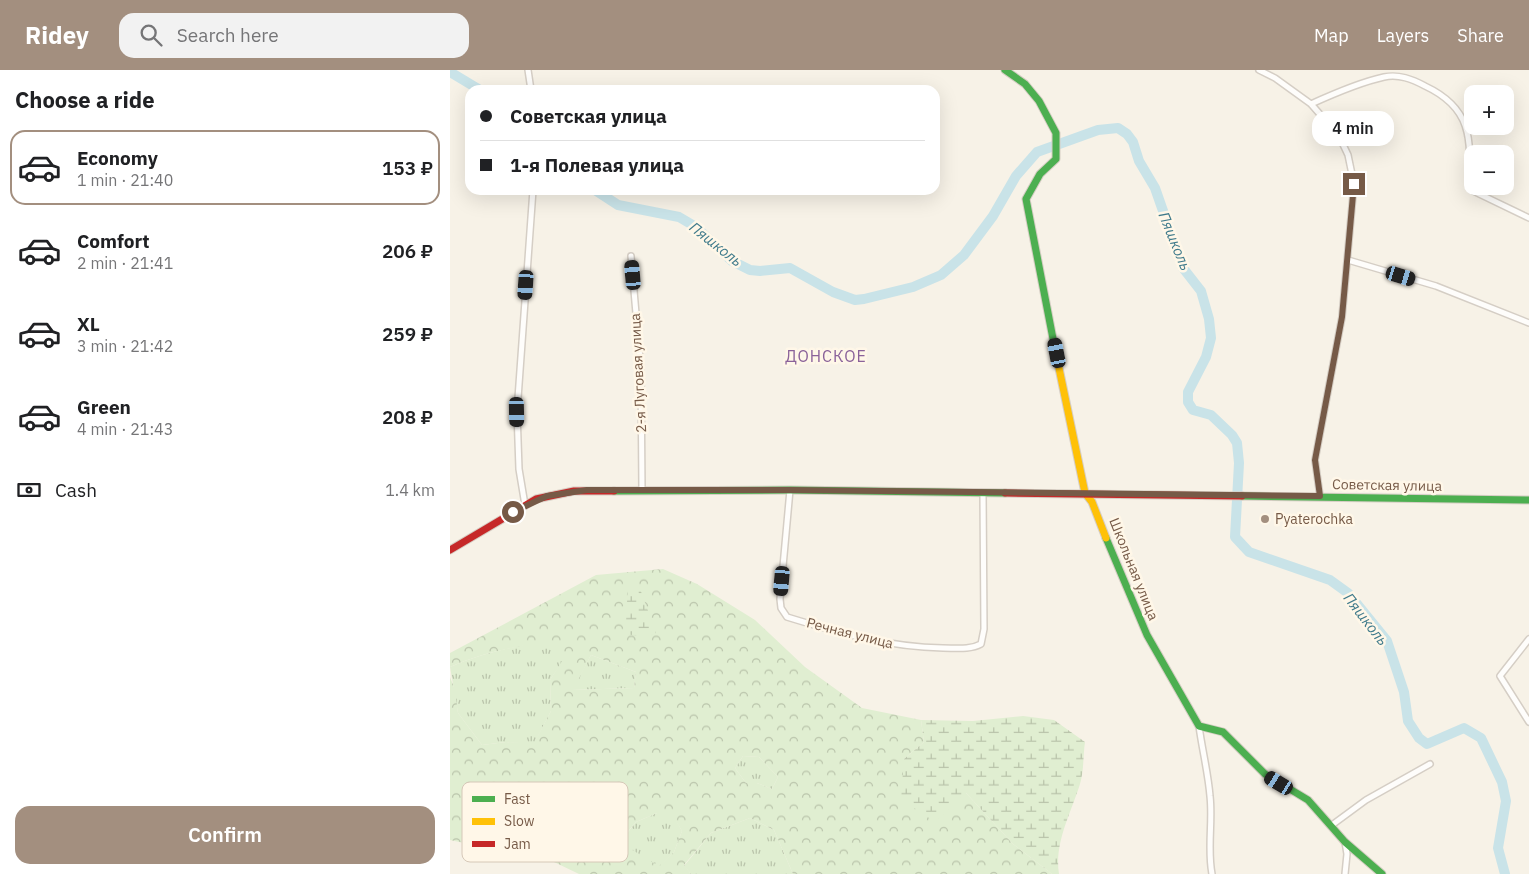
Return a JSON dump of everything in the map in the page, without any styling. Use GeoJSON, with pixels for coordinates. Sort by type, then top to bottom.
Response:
{"type":"FeatureCollection","features":[{"type":"Feature","properties":{"kind":"main road","name":"Школьная улица"},"geometry":{"type":"LineString","coordinates":[[1006,70],[1024,84],[1039,101],[1056,133],[1056,159],[1040,174],[1026,199],[1086,493],[1092,502],[1112,558],[1148,635],[1199,726]]}},
{"type":"Feature","properties":{"kind":"main road","name":"Советская улица"},"geometry":{"type":"LineString","coordinates":[[450,550],[525,505],[547,496],[574,491],[790,490],[1529,500]]}},
{"type":"Feature","properties":{"kind":"main road"},"geometry":{"type":"LineString","coordinates":[[1199,726],[1223,732],[1265,774],[1308,800],[1345,842],[1382,874]]}},
{"type":"Feature","properties":{"kind":"street"},"geometry":{"type":"LineString","coordinates":[[528,70],[530,85]]}},
{"type":"Feature","properties":{"kind":"street"},"geometry":{"type":"LineString","coordinates":[[1259,70],[1275,78],[1311,104],[1339,136],[1348,155],[1354,184],[1342,317],[1315,460],[1320,496]]}},
{"type":"Feature","properties":{"kind":"street"},"geometry":{"type":"LineString","coordinates":[[1311,104],[1385,77],[1408,77],[1441,93],[1459,110],[1469,134],[1469,185],[1471,190],[1529,218]]}},
{"type":"Feature","properties":{"kind":"street"},"geometry":{"type":"LineString","coordinates":[[525,505],[519,468],[517,412],[532,195]]}},
{"type":"Feature","properties":{"kind":"street","name":"2-я Луговая улица"},"geometry":{"type":"LineString","coordinates":[[631,256],[641,371],[642,491]]}},
{"type":"Feature","properties":{"kind":"street"},"geometry":{"type":"LineString","coordinates":[[1348,260],[1436,286],[1529,323]]}},
{"type":"Feature","properties":{"kind":"street","name":"Речная улица"},"geometry":{"type":"LineString","coordinates":[[790,490],[780,600],[781,608],[787,617],[876,642],[916,647],[964,648],[975,647],[981,644],[984,628],[983,493]]}},
{"type":"Feature","properties":{"kind":"street"},"geometry":{"type":"LineString","coordinates":[[1529,639],[1500,676],[1529,722]]}},
{"type":"Feature","properties":{"kind":"street","name":"Школьная улица"},"geometry":{"type":"LineString","coordinates":[[1199,726],[1202,758],[1210,796],[1209,860],[1212,874]]}},
{"type":"Feature","properties":{"kind":"street"},"geometry":{"type":"LineString","coordinates":[[1332,825],[1372,797],[1430,764]]}},
{"type":"Feature","properties":{"kind":"street"},"geometry":{"type":"LineString","coordinates":[[1345,842],[1347,854],[1346,874]]}},
{"type":"Feature","properties":{"kind":"green space"},"geometry":{"type":"Polygon","coordinates":[[[663,569],[697,584],[755,620],[805,667],[862,708],[921,720],[924,742],[904,759],[966,793],[1013,844],[1052,874],[793,874],[774,830],[750,818],[711,833],[684,865],[691,874],[579,874],[554,862],[628,862],[628,847],[659,866],[674,852],[682,831],[671,813],[657,813],[636,822],[628,831],[628,782],[462,782],[462,843],[450,840],[450,677],[455,690],[458,713],[482,745],[506,742],[534,743],[551,711],[550,680],[564,658],[548,641],[486,654],[450,667],[450,653],[596,575],[663,569]],[[591,655],[573,690],[634,688],[636,672],[591,655]],[[743,756],[735,768],[746,783],[757,783],[772,789],[778,777],[759,757],[743,756]]]}},
{"type":"Feature","properties":{"kind":"green space"},"geometry":{"type":"Polygon","coordinates":[[[639,586],[656,633],[647,637],[625,634],[628,587],[639,586]]]}},
{"type":"Feature","properties":{"kind":"green space"},"geometry":{"type":"Polygon","coordinates":[[[548,640],[565,658],[550,680],[551,711],[534,744],[506,742],[482,745],[458,713],[450,667],[486,654],[548,640]]]}},
{"type":"Feature","properties":{"kind":"green space"},"geometry":{"type":"Polygon","coordinates":[[[591,655],[636,672],[634,688],[572,690],[591,655]]]}},
{"type":"Feature","properties":{"kind":"green space"},"geometry":{"type":"Polygon","coordinates":[[[1023,716],[1054,720],[1085,742],[1081,779],[1061,840],[1058,862],[1059,874],[1052,874],[1013,844],[966,793],[935,822],[901,799],[904,759],[924,742],[921,720],[973,721],[1023,716]]]}},
{"type":"Feature","properties":{"kind":"green space"},"geometry":{"type":"Polygon","coordinates":[[[743,756],[759,757],[778,777],[772,789],[757,783],[746,783],[735,768],[743,756]]]}},
{"type":"Feature","properties":{"kind":"green space"},"geometry":{"type":"Polygon","coordinates":[[[657,813],[672,813],[682,831],[674,852],[659,867],[628,848],[628,832],[636,822],[657,813]]]}},
{"type":"Feature","properties":{"kind":"green space"},"geometry":{"type":"Polygon","coordinates":[[[750,818],[774,830],[793,874],[691,874],[684,866],[711,833],[750,818]]]}},
{"type":"Feature","properties":{"kind":"waterway","name":"Пяшколь"},"geometry":{"type":"LineString","coordinates":[[450,72],[472,85]]}},
{"type":"Feature","properties":{"kind":"waterway","name":"Пяшколь"},"geometry":{"type":"LineString","coordinates":[[603,195],[618,205],[679,217],[696,227],[732,261],[750,270],[790,268],[833,292],[855,300],[864,299],[913,287],[941,275],[964,255],[993,216],[1016,176],[1037,152],[1098,130],[1118,128],[1127,134],[1133,142],[1139,161],[1155,188],[1183,268],[1201,291],[1209,319],[1211,338],[1206,357],[1188,392],[1188,402],[1193,410],[1211,415],[1232,435],[1237,443],[1239,463],[1235,537],[1249,552],[1330,580],[1348,593],[1387,641],[1404,692],[1408,721],[1419,738],[1427,744],[1464,728],[1481,738],[1502,782],[1506,801],[1498,848],[1505,874]]}},
{"type":"Feature","properties":{"kind":"traffic: fast"},"geometry":{"type":"LineString","coordinates":[[1005,70],[1025,84],[1039,101],[1056,133],[1056,159],[1040,174],[1026,199],[1055,349]]}},
{"type":"Feature","properties":{"kind":"traffic: fast"},"geometry":{"type":"LineString","coordinates":[[614,491],[790,490],[1005,493]]}},
{"type":"Feature","properties":{"kind":"traffic: fast"},"geometry":{"type":"LineString","coordinates":[[1242,496],[1529,500]]}},
{"type":"Feature","properties":{"kind":"traffic: fast"},"geometry":{"type":"LineString","coordinates":[[1106,538],[1147,635],[1199,726],[1223,732],[1265,774],[1308,800],[1345,842],[1382,874]]}},
{"type":"Feature","properties":{"kind":"traffic: slow"},"geometry":{"type":"LineString","coordinates":[[1055,349],[1085,493],[1092,502],[1106,538]]}},
{"type":"Feature","properties":{"kind":"traffic: jam"},"geometry":{"type":"LineString","coordinates":[[450,550],[536,499],[574,491],[614,491]]}},
{"type":"Feature","properties":{"kind":"traffic: jam"},"geometry":{"type":"LineString","coordinates":[[1005,493],[1242,496]]}},
{"type":"Feature","properties":{"kind":"place","name":"Pyaterochka"},"geometry":{"type":"Point","coordinates":[1265,519]}},
{"type":"Feature","properties":{"kind":"district","name":"ДОНСКОЕ"},"geometry":{"type":"Point","coordinates":[826,356]}},
{"type":"Feature","properties":{"kind":"route"},"geometry":{"type":"LineString","coordinates":[[513,512],[547,496],[587,490],[790,490],[1320,496],[1315,460],[1342,317],[1354,184]]}}]}
